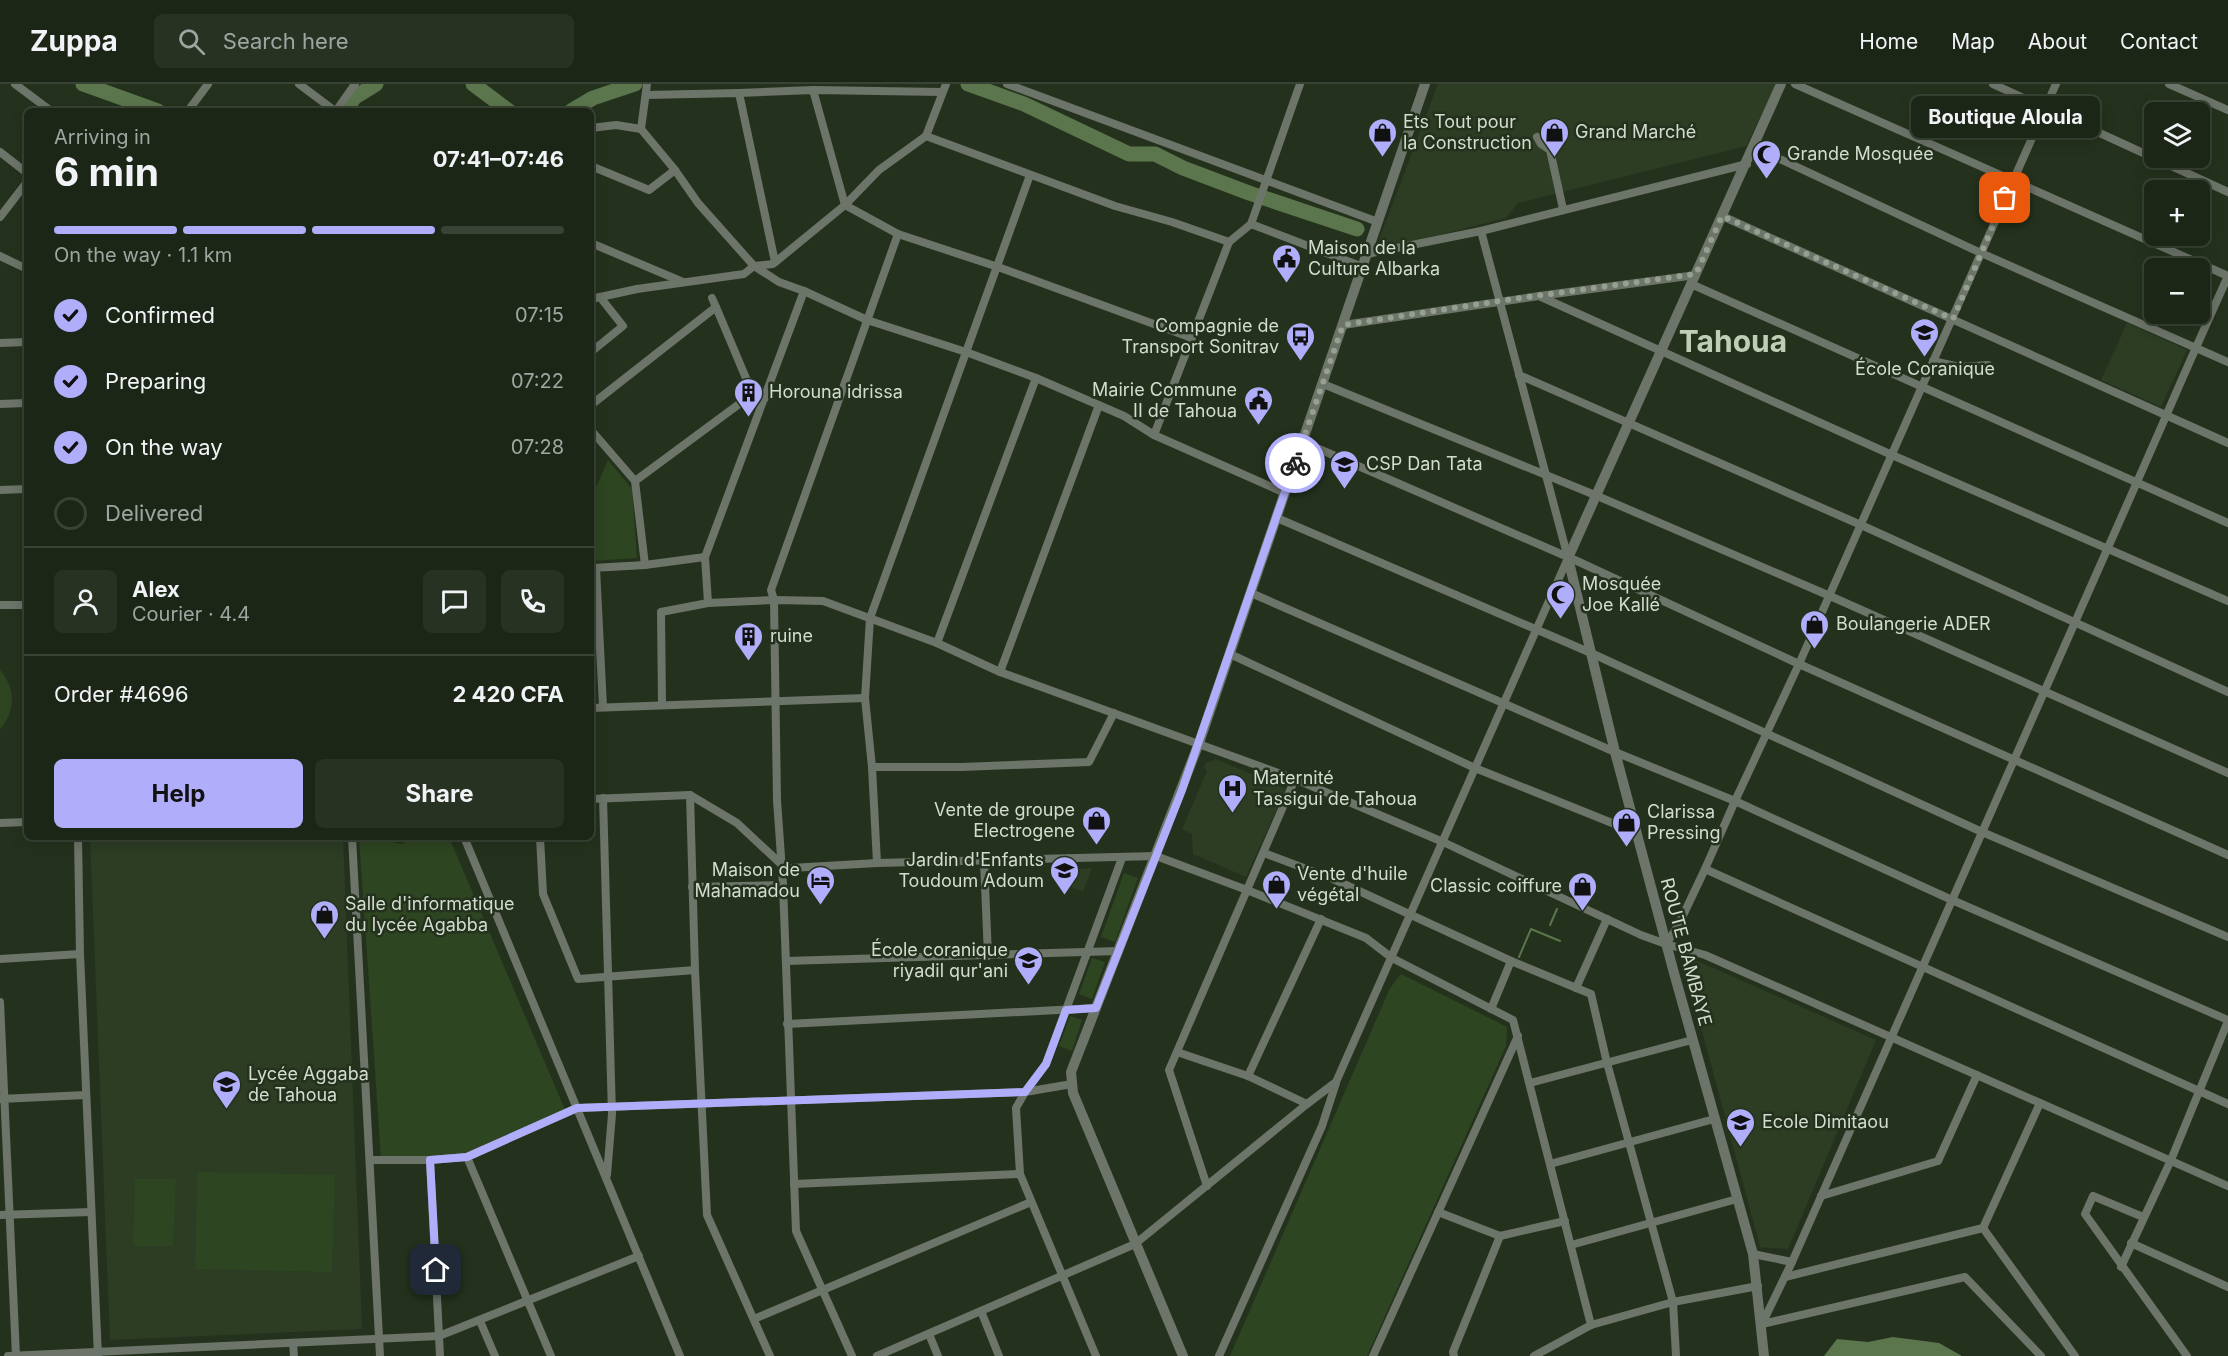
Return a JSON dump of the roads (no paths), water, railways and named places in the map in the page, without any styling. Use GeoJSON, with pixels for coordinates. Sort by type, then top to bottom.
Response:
{"type":"FeatureCollection","features":[{"type":"Feature","properties":{"kind":"street"},"geometry":{"type":"LineString","coordinates":[[15,84],[47,108]]}},
{"type":"Feature","properties":{"kind":"street"},"geometry":{"type":"LineString","coordinates":[[190,108],[208,84]]}},
{"type":"Feature","properties":{"kind":"street"},"geometry":{"type":"LineString","coordinates":[[299,84],[332,108]]}},
{"type":"Feature","properties":{"kind":"street"},"geometry":{"type":"LineString","coordinates":[[338,108],[355,84]]}},
{"type":"Feature","properties":{"kind":"street"},"geometry":{"type":"LineString","coordinates":[[642,129],[647,84]]}},
{"type":"Feature","properties":{"kind":"street"},"geometry":{"type":"LineString","coordinates":[[1007,84],[1378,222]]}},
{"type":"Feature","properties":{"kind":"street"},"geometry":{"type":"LineString","coordinates":[[1154,435],[1229,242],[1251,224],[1299,84]]}},
{"type":"Feature","properties":{"kind":"street"},"geometry":{"type":"LineString","coordinates":[[1183,1356],[1073,1094],[1071,1072],[1156,856],[1230,654],[1425,84]]}},
{"type":"Feature","properties":{"kind":"street"},"geometry":{"type":"LineString","coordinates":[[1219,1356],[1322,1126],[1336,1082],[1595,495],[1747,164],[1781,84]]}},
{"type":"Feature","properties":{"kind":"street"},"geometry":{"type":"LineString","coordinates":[[1762,1324],[1792,1262],[2228,276],[1795,84]]}},
{"type":"Feature","properties":{"kind":"street"},"geometry":{"type":"LineString","coordinates":[[1993,84],[2228,192]]}},
{"type":"Feature","properties":{"kind":"street"},"geometry":{"type":"LineString","coordinates":[[1666,944],[1678,926],[1705,870],[1830,596],[2056,84]]}},
{"type":"Feature","properties":{"kind":"street"},"geometry":{"type":"LineString","coordinates":[[2169,84],[2228,110]]}},
{"type":"Feature","properties":{"kind":"street"},"geometry":{"type":"LineString","coordinates":[[595,298],[637,289],[744,274],[754,266],[775,262],[844,205],[879,170],[926,136],[944,88],[646,95]]}},
{"type":"Feature","properties":{"kind":"street"},"geometry":{"type":"LineString","coordinates":[[813,90],[844,205],[898,234],[998,267],[1192,338]]}},
{"type":"Feature","properties":{"kind":"street"},"geometry":{"type":"LineString","coordinates":[[740,93],[775,262]]}},
{"type":"Feature","properties":{"kind":"street"},"geometry":{"type":"LineString","coordinates":[[594,128],[616,125],[642,129],[698,202],[754,266],[779,282],[867,320],[966,352],[1036,378],[1124,416],[1154,435],[1285,493]]}},
{"type":"Feature","properties":{"kind":"street"},"geometry":{"type":"LineString","coordinates":[[926,136],[1115,206],[1172,222],[1229,242]]}},
{"type":"Feature","properties":{"kind":"street"},"geometry":{"type":"LineString","coordinates":[[1537,137],[1541,144],[1550,150],[1563,209]]}},
{"type":"Feature","properties":{"kind":"street"},"geometry":{"type":"LineString","coordinates":[[1754,147],[1981,253],[2228,362]]}},
{"type":"Feature","properties":{"kind":"street"},"geometry":{"type":"LineString","coordinates":[[0,152],[24,171]]}},
{"type":"Feature","properties":{"kind":"street"},"geometry":{"type":"LineString","coordinates":[[1367,254],[1480,231],[1747,164]]}},
{"type":"Feature","properties":{"kind":"street"},"geometry":{"type":"LineString","coordinates":[[594,167],[649,190],[675,170]]}},
{"type":"Feature","properties":{"kind":"street"},"geometry":{"type":"LineString","coordinates":[[877,863],[872,767],[865,698],[870,618],[1030,175]]}},
{"type":"Feature","properties":{"kind":"street"},"geometry":{"type":"LineString","coordinates":[[0,217],[24,186]]}},
{"type":"Feature","properties":{"kind":"street"},"geometry":{"type":"LineString","coordinates":[[1722,216],[2228,443]]}},
{"type":"Feature","properties":{"kind":"street"},"geometry":{"type":"LineString","coordinates":[[1251,224],[1362,267]]}},
{"type":"Feature","properties":{"kind":"street"},"geometry":{"type":"LineString","coordinates":[[1480,231],[1568,558]]}},
{"type":"Feature","properties":{"kind":"street"},"geometry":{"type":"LineString","coordinates":[[852,1356],[796,1231],[783,885],[777,800],[774,600],[771,590],[898,234]]}},
{"type":"Feature","properties":{"kind":"street"},"geometry":{"type":"LineString","coordinates":[[594,244],[683,282]]}},
{"type":"Feature","properties":{"kind":"street"},"geometry":{"type":"LineString","coordinates":[[0,256],[24,268]]}},
{"type":"Feature","properties":{"kind":"street"},"geometry":{"type":"LineString","coordinates":[[1343,325],[1499,301],[1693,279],[1923,387],[2228,523]]}},
{"type":"Feature","properties":{"kind":"street"},"geometry":{"type":"LineString","coordinates":[[708,603],[705,557],[804,291]]}},
{"type":"Feature","properties":{"kind":"street"},"geometry":{"type":"LineString","coordinates":[[1539,296],[1892,455],[2228,601]]}},
{"type":"Feature","properties":{"kind":"street"},"geometry":{"type":"LineString","coordinates":[[712,297],[754,393],[765,398]]}},
{"type":"Feature","properties":{"kind":"street"},"geometry":{"type":"LineString","coordinates":[[594,349],[622,326],[595,298]]}},
{"type":"Feature","properties":{"kind":"street"},"geometry":{"type":"LineString","coordinates":[[594,403],[716,307]]}},
{"type":"Feature","properties":{"kind":"street"},"geometry":{"type":"LineString","coordinates":[[0,343],[24,342]]}},
{"type":"Feature","properties":{"kind":"street"},"geometry":{"type":"LineString","coordinates":[[1933,360],[1959,367],[1988,365]]}},
{"type":"Feature","properties":{"kind":"street"},"geometry":{"type":"LineString","coordinates":[[1519,375],[1861,525],[2228,692]]}},
{"type":"Feature","properties":{"kind":"street"},"geometry":{"type":"LineString","coordinates":[[937,643],[1036,378]]}},
{"type":"Feature","properties":{"kind":"street"},"geometry":{"type":"LineString","coordinates":[[1323,384],[1595,495],[1830,596],[2228,773]]}},
{"type":"Feature","properties":{"kind":"street"},"geometry":{"type":"LineString","coordinates":[[635,481],[754,393]]}},
{"type":"Feature","properties":{"kind":"street"},"geometry":{"type":"LineString","coordinates":[[0,404],[24,403]]}},
{"type":"Feature","properties":{"kind":"street"},"geometry":{"type":"LineString","coordinates":[[1000,672],[1099,405]]}},
{"type":"Feature","properties":{"kind":"street"},"geometry":{"type":"LineString","coordinates":[[594,433],[635,481],[645,565]]}},
{"type":"Feature","properties":{"kind":"street"},"geometry":{"type":"LineString","coordinates":[[1303,442],[1568,558],[1799,664],[2015,758],[2228,855]]}},
{"type":"Feature","properties":{"kind":"street"},"geometry":{"type":"LineString","coordinates":[[0,490],[24,489]]}},
{"type":"Feature","properties":{"kind":"street"},"geometry":{"type":"LineString","coordinates":[[1277,518],[1591,653],[1982,832],[2228,937]]}},
{"type":"Feature","properties":{"kind":"street"},"geometry":{"type":"LineString","coordinates":[[603,707],[594,568],[645,565],[705,557]]}},
{"type":"Feature","properties":{"kind":"street","name":"ROUTE BAMBAYE"},"geometry":{"type":"LineString","coordinates":[[1568,558],[1615,752],[1666,944],[1753,1254],[1764,1356]]}},
{"type":"Feature","properties":{"kind":"street"},"geometry":{"type":"LineString","coordinates":[[1251,593],[1615,752],[1735,801],[1952,900],[2228,1021],[2170,1160],[2121,1267]]}},
{"type":"Feature","properties":{"kind":"street"},"geometry":{"type":"LineString","coordinates":[[662,705],[660,612],[708,603],[774,600],[823,601],[937,643],[1000,672],[1295,779],[1443,842],[1607,919],[1666,944],[1704,955],[2228,1186]]}},
{"type":"Feature","properties":{"kind":"street"},"geometry":{"type":"LineString","coordinates":[[0,605],[24,604]]}},
{"type":"Feature","properties":{"kind":"street"},"geometry":{"type":"LineString","coordinates":[[1230,654],[1476,768],[1637,833]]}},
{"type":"Feature","properties":{"kind":"street"},"geometry":{"type":"LineString","coordinates":[[594,708],[865,698]]}},
{"type":"Feature","properties":{"kind":"street"},"geometry":{"type":"LineString","coordinates":[[872,767],[962,767],[1089,762],[1114,713]]}},
{"type":"Feature","properties":{"kind":"street"},"geometry":{"type":"LineString","coordinates":[[1207,1186],[1169,1070],[1295,779]]}},
{"type":"Feature","properties":{"kind":"street"},"geometry":{"type":"LineString","coordinates":[[690,795],[706,1215],[770,1356]]}},
{"type":"Feature","properties":{"kind":"street"},"geometry":{"type":"LineString","coordinates":[[594,799],[690,795],[737,823],[782,865],[791,868],[877,863],[1156,856],[1366,938],[1392,958],[1514,1020],[1592,1325]]}},
{"type":"Feature","properties":{"kind":"street"},"geometry":{"type":"LineString","coordinates":[[603,798],[612,1106],[607,1179]]}},
{"type":"Feature","properties":{"kind":"street"},"geometry":{"type":"LineString","coordinates":[[0,823],[24,822]]}},
{"type":"Feature","properties":{"kind":"street"},"geometry":{"type":"LineString","coordinates":[[78,840],[80,954],[98,1354]]}},
{"type":"Feature","properties":{"kind":"street"},"geometry":{"type":"LineString","coordinates":[[352,840],[380,1356]]}},
{"type":"Feature","properties":{"kind":"street"},"geometry":{"type":"LineString","coordinates":[[465,840],[680,1356]]}},
{"type":"Feature","properties":{"kind":"street"},"geometry":{"type":"LineString","coordinates":[[540,840],[543,894],[578,979],[695,970]]}},
{"type":"Feature","properties":{"kind":"street"},"geometry":{"type":"LineString","coordinates":[[1264,853],[1333,879],[1511,961],[1591,994],[1628,1142],[1673,1302],[1676,1356]]}},
{"type":"Feature","properties":{"kind":"street"},"geometry":{"type":"LineString","coordinates":[[1096,1356],[1020,1174],[1016,1108],[1046,1064],[1122,858]]}},
{"type":"Feature","properties":{"kind":"street"},"geometry":{"type":"LineString","coordinates":[[984,861],[988,956]]}},
{"type":"Feature","properties":{"kind":"street"},"geometry":{"type":"LineString","coordinates":[[1705,870],[2228,1104]]}},
{"type":"Feature","properties":{"kind":"street"},"geometry":{"type":"LineString","coordinates":[[692,887],[783,885]]}},
{"type":"Feature","properties":{"kind":"street"},"geometry":{"type":"LineString","coordinates":[[1248,1076],[1321,919]]}},
{"type":"Feature","properties":{"kind":"street"},"geometry":{"type":"LineString","coordinates":[[1576,988],[1607,919]]}},
{"type":"Feature","properties":{"kind":"street"},"geometry":{"type":"LineString","coordinates":[[786,961],[1119,951]]}},
{"type":"Feature","properties":{"kind":"street"},"geometry":{"type":"LineString","coordinates":[[0,959],[80,954]]}},
{"type":"Feature","properties":{"kind":"street"},"geometry":{"type":"LineString","coordinates":[[1491,1009],[1511,961]]}},
{"type":"Feature","properties":{"kind":"street"},"geometry":{"type":"LineString","coordinates":[[0,1002],[2,1099],[16,1356]]}},
{"type":"Feature","properties":{"kind":"street"},"geometry":{"type":"LineString","coordinates":[[787,1024],[1096,1008]]}},
{"type":"Feature","properties":{"kind":"street"},"geometry":{"type":"LineString","coordinates":[[1373,1356],[1518,1036]]}},
{"type":"Feature","properties":{"kind":"street"},"geometry":{"type":"LineString","coordinates":[[1530,1083],[1692,1040]]}},
{"type":"Feature","properties":{"kind":"street"},"geometry":{"type":"LineString","coordinates":[[1178,1052],[1248,1076],[1306,1104]]}},
{"type":"Feature","properties":{"kind":"street"},"geometry":{"type":"LineString","coordinates":[[1821,1196],[1938,1161],[1977,1075]]}},
{"type":"Feature","properties":{"kind":"street"},"geometry":{"type":"LineString","coordinates":[[877,1356],[1135,1244],[1336,1082]]}},
{"type":"Feature","properties":{"kind":"street"},"geometry":{"type":"LineString","coordinates":[[370,1160],[430,1160],[467,1157],[577,1108],[1025,1092],[1072,1084]]}},
{"type":"Feature","properties":{"kind":"street"},"geometry":{"type":"LineString","coordinates":[[2,1099],[86,1095]]}},
{"type":"Feature","properties":{"kind":"street"},"geometry":{"type":"LineString","coordinates":[[1983,1228],[2040,1103]]}},
{"type":"Feature","properties":{"kind":"street"},"geometry":{"type":"LineString","coordinates":[[1550,1164],[1714,1119]]}},
{"type":"Feature","properties":{"kind":"street"},"geometry":{"type":"LineString","coordinates":[[467,1157],[551,1356]]}},
{"type":"Feature","properties":{"kind":"street"},"geometry":{"type":"LineString","coordinates":[[430,1160],[440,1356]]}},
{"type":"Feature","properties":{"kind":"street"},"geometry":{"type":"LineString","coordinates":[[794,1184],[1020,1174]]}},
{"type":"Feature","properties":{"kind":"street"},"geometry":{"type":"LineString","coordinates":[[2143,1216],[2093,1196],[2085,1214],[2187,1356]]}},
{"type":"Feature","properties":{"kind":"street"},"geometry":{"type":"LineString","coordinates":[[1571,1245],[1737,1199]]}},
{"type":"Feature","properties":{"kind":"street"},"geometry":{"type":"LineString","coordinates":[[754,1319],[1031,1202]]}},
{"type":"Feature","properties":{"kind":"street"},"geometry":{"type":"LineString","coordinates":[[0,1215],[91,1212]]}},
{"type":"Feature","properties":{"kind":"street"},"geometry":{"type":"LineString","coordinates":[[1438,1212],[1500,1236],[1565,1221]]}},
{"type":"Feature","properties":{"kind":"street"},"geometry":{"type":"LineString","coordinates":[[1785,1277],[1983,1228]]}},
{"type":"Feature","properties":{"kind":"street"},"geometry":{"type":"LineString","coordinates":[[1983,1228],[2075,1356]]}},
{"type":"Feature","properties":{"kind":"street"},"geometry":{"type":"LineString","coordinates":[[1454,1356],[1453,1352],[1500,1236]]}},
{"type":"Feature","properties":{"kind":"street"},"geometry":{"type":"LineString","coordinates":[[2132,1243],[2228,1287]]}},
{"type":"Feature","properties":{"kind":"street"},"geometry":{"type":"LineString","coordinates":[[1753,1254],[1792,1262]]}},
{"type":"Feature","properties":{"kind":"street"},"geometry":{"type":"LineString","coordinates":[[9,1356],[182,1352],[293,1343],[439,1336],[639,1256]]}},
{"type":"Feature","properties":{"kind":"street"},"geometry":{"type":"LineString","coordinates":[[1762,1324],[1965,1276],[2041,1356]]}},
{"type":"Feature","properties":{"kind":"street"},"geometry":{"type":"LineString","coordinates":[[1534,1356],[1592,1325],[1673,1302],[1758,1286]]}},
{"type":"Feature","properties":{"kind":"street"},"geometry":{"type":"LineString","coordinates":[[981,1311],[999,1356]]}},
{"type":"Feature","properties":{"kind":"street"},"geometry":{"type":"LineString","coordinates":[[480,1321],[495,1356]]}},
{"type":"Feature","properties":{"kind":"street"},"geometry":{"type":"LineString","coordinates":[[929,1334],[938,1356]]}},
{"type":"Feature","properties":{"kind":"street"},"geometry":{"type":"LineString","coordinates":[[293,1343],[294,1356]]}},
{"type":"Feature","properties":{"kind":"waterway"},"geometry":{"type":"LineString","coordinates":[[83,84],[150,108]]}},
{"type":"Feature","properties":{"kind":"waterway"},"geometry":{"type":"LineString","coordinates":[[347,108],[355,97],[376,84]]}},
{"type":"Feature","properties":{"kind":"waterway"},"geometry":{"type":"LineString","coordinates":[[473,84],[505,108]]}},
{"type":"Feature","properties":{"kind":"waterway"},"geometry":{"type":"LineString","coordinates":[[576,108],[593,98],[635,84]]}},
{"type":"Feature","properties":{"kind":"waterway"},"geometry":{"type":"LineString","coordinates":[[968,84],[1024,104],[1129,154],[1155,154],[1183,168],[1249,193],[1357,229]]}},
{"type":"Feature","properties":{"kind":"waterway"},"geometry":{"type":"LineString","coordinates":[[1550,925],[1557,909]]}},
{"type":"Feature","properties":{"kind":"waterway"},"geometry":{"type":"LineString","coordinates":[[1519,957],[1531,929],[1560,941]]}},
{"type":"Feature","properties":{"kind":"place","name":"Ets Tout pour la Construction"},"geometry":{"type":"Point","coordinates":[1382,158]}},
{"type":"Feature","properties":{"kind":"place","name":"Grand Marché"},"geometry":{"type":"Point","coordinates":[1554,158]}},
{"type":"Feature","properties":{"kind":"place","name":"Grande Mosquée"},"geometry":{"type":"Point","coordinates":[1766,180]}},
{"type":"Feature","properties":{"kind":"place","name":"Boutique Aloula"},"geometry":{"type":"Point","coordinates":[2005,198]}},
{"type":"Feature","properties":{"kind":"place","name":"Maison de la Culture Albarka"},"geometry":{"type":"Point","coordinates":[1287,284]}},
{"type":"Feature","properties":{"kind":"place","name":"École Coranique"},"geometry":{"type":"Point","coordinates":[1925,358]}},
{"type":"Feature","properties":{"kind":"place","name":"Compagnie de Transport Sonitrav"},"geometry":{"type":"Point","coordinates":[1300,362]}},
{"type":"Feature","properties":{"kind":"place","name":"Horouna idrissa"},"geometry":{"type":"Point","coordinates":[748,418]}},
{"type":"Feature","properties":{"kind":"place","name":"Mairie Commune II de Tahoua"},"geometry":{"type":"Point","coordinates":[1258,426]}},
{"type":"Feature","properties":{"kind":"place","name":"CSP Dan Tata"},"geometry":{"type":"Point","coordinates":[1345,490]}},
{"type":"Feature","properties":{"kind":"place","name":"Mosquée Joe Kallé"},"geometry":{"type":"Point","coordinates":[1561,620]}},
{"type":"Feature","properties":{"kind":"place","name":"Boulangerie ADER"},"geometry":{"type":"Point","coordinates":[1815,650]}},
{"type":"Feature","properties":{"kind":"place","name":"ruine"},"geometry":{"type":"Point","coordinates":[749,662]}},
{"type":"Feature","properties":{"kind":"place","name":"Maternité Tassigui de Tahoua"},"geometry":{"type":"Point","coordinates":[1232,814]}},
{"type":"Feature","properties":{"kind":"place","name":"Vente de groupe Electrogene"},"geometry":{"type":"Point","coordinates":[1096,846]}},
{"type":"Feature","properties":{"kind":"place","name":"Clarissa Pressing"},"geometry":{"type":"Point","coordinates":[1626,848]}},
{"type":"Feature","properties":{"kind":"place","name":"Jardin d'Enfants Toudoum Adoum"},"geometry":{"type":"Point","coordinates":[1065,896]}},
{"type":"Feature","properties":{"kind":"place","name":"Maison de Mahamadou"},"geometry":{"type":"Point","coordinates":[821,906]}},
{"type":"Feature","properties":{"kind":"place","name":"Vente d'huile végétal"},"geometry":{"type":"Point","coordinates":[1276,910]}},
{"type":"Feature","properties":{"kind":"place","name":"Classic coiffure"},"geometry":{"type":"Point","coordinates":[1583,912]}},
{"type":"Feature","properties":{"kind":"place","name":"Salle d'informatique du lycée Agabba"},"geometry":{"type":"Point","coordinates":[324,940]}},
{"type":"Feature","properties":{"kind":"place","name":"École coranique riyadil qur'ani"},"geometry":{"type":"Point","coordinates":[1029,986]}},
{"type":"Feature","properties":{"kind":"place","name":"Lycée Aggaba de Tahoua"},"geometry":{"type":"Point","coordinates":[227,1110]}},
{"type":"Feature","properties":{"kind":"place","name":"Ecole Dimitaou"},"geometry":{"type":"Point","coordinates":[1741,1148]}},
{"type":"Feature","properties":{"kind":"district","name":"Tahoua"},"geometry":{"type":"Point","coordinates":[1733,342]}}]}
